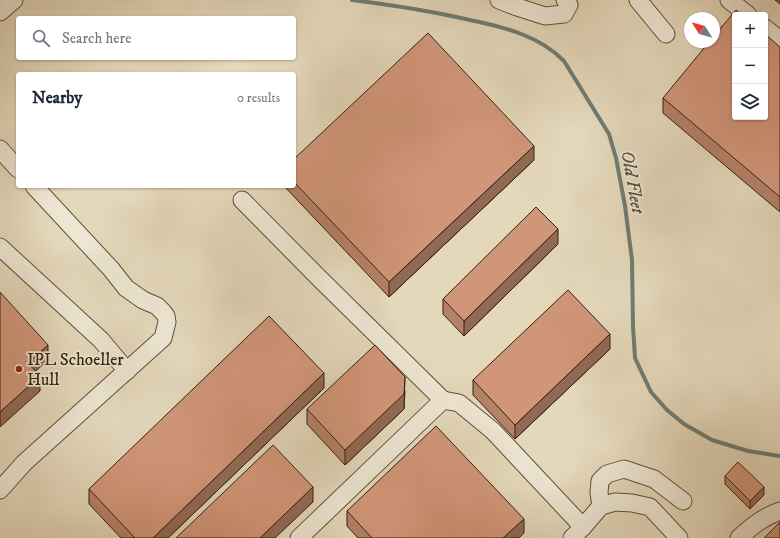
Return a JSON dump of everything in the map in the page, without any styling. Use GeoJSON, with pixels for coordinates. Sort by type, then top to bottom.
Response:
{"type":"FeatureCollection","features":[{"type":"Feature","properties":{"kind":"street"},"geometry":{"type":"LineString","coordinates":[[0,12],[14,0]]}},
{"type":"Feature","properties":{"kind":"street"},"geometry":{"type":"LineString","coordinates":[[499,0],[545,16],[564,14],[569,5],[565,0]]}},
{"type":"Feature","properties":{"kind":"street"},"geometry":{"type":"LineString","coordinates":[[638,0],[666,34]]}},
{"type":"Feature","properties":{"kind":"street"},"geometry":{"type":"LineString","coordinates":[[729,0],[744,12]]}},
{"type":"Feature","properties":{"kind":"street"},"geometry":{"type":"LineString","coordinates":[[768,30],[780,40]]}},
{"type":"Feature","properties":{"kind":"street"},"geometry":{"type":"LineString","coordinates":[[0,149],[16,167]]}},
{"type":"Feature","properties":{"kind":"street"},"geometry":{"type":"LineString","coordinates":[[0,490],[24,463],[163,338],[168,322],[166,316],[157,306],[143,300],[126,288],[111,269],[36,188]]}},
{"type":"Feature","properties":{"kind":"street"},"geometry":{"type":"LineString","coordinates":[[242,200],[320,280],[443,400],[459,403],[493,431],[578,532],[601,506],[615,502],[632,503],[650,507],[679,538]]}},
{"type":"Feature","properties":{"kind":"street"},"geometry":{"type":"LineString","coordinates":[[0,247],[101,340],[127,371]]}},
{"type":"Feature","properties":{"kind":"street"},"geometry":{"type":"LineString","coordinates":[[299,538],[443,400]]}},
{"type":"Feature","properties":{"kind":"street"},"geometry":{"type":"LineString","coordinates":[[601,506],[599,493],[600,481],[607,474],[624,468],[654,479],[683,501]]}},
{"type":"Feature","properties":{"kind":"street"},"geometry":{"type":"LineString","coordinates":[[739,538],[755,523],[780,511]]}},
{"type":"Feature","properties":{"kind":"building"},"geometry":{"type":"Polygon","coordinates":[[[732,15],[732,120],[768,120],[768,37],[780,47],[780,197],[663,98],[704,48],[720,48],[720,29],[732,15]]]}},
{"type":"Feature","properties":{"kind":"building"},"geometry":{"type":"Polygon","coordinates":[[[428,33],[534,146],[389,282],[296,184],[296,157],[428,33]]]}},
{"type":"Feature","properties":{"kind":"building"},"geometry":{"type":"Polygon","coordinates":[[[536,207],[558,229],[464,321],[443,299],[536,207]]]}},
{"type":"Feature","properties":{"kind":"building"},"geometry":{"type":"Polygon","coordinates":[[[568,290],[610,334],[515,425],[473,380],[568,290]]]}},
{"type":"Feature","properties":{"kind":"building","name":"IPL Schoeller Hull"},"geometry":{"type":"Polygon","coordinates":[[[0,292],[48,345],[28,363],[40,376],[0,412],[0,292]]]}},
{"type":"Feature","properties":{"kind":"building"},"geometry":{"type":"Polygon","coordinates":[[[269,316],[324,373],[153,538],[135,538],[89,489],[269,316]]]}},
{"type":"Feature","properties":{"kind":"building"},"geometry":{"type":"Polygon","coordinates":[[[375,345],[405,377],[404,394],[345,450],[307,409],[375,345]]]}},
{"type":"Feature","properties":{"kind":"building"},"geometry":{"type":"Polygon","coordinates":[[[436,426],[524,519],[503,538],[372,538],[347,511],[436,426]]]}},
{"type":"Feature","properties":{"kind":"building"},"geometry":{"type":"Polygon","coordinates":[[[273,445],[313,487],[260,538],[176,538],[273,445]]]}},
{"type":"Feature","properties":{"kind":"building"},"geometry":{"type":"Polygon","coordinates":[[[738,462],[764,487],[750,501],[725,476],[738,462]]]}},
{"type":"Feature","properties":{"kind":"building"},"geometry":{"type":"Polygon","coordinates":[[[780,522],[780,538],[764,538],[780,522]]]}},
{"type":"Feature","properties":{"kind":"waterway","name":"Old Fleet"},"geometry":{"type":"LineString","coordinates":[[352,0],[441,14],[508,29],[544,45],[564,61],[609,134],[616,158],[625,206],[632,260],[635,358],[651,392],[667,410],[684,424],[712,440],[748,451],[780,456]]}},
{"type":"Feature","properties":{"kind":"place","name":"IPL Schoeller Hull"},"geometry":{"type":"Point","coordinates":[19,369]}}]}
